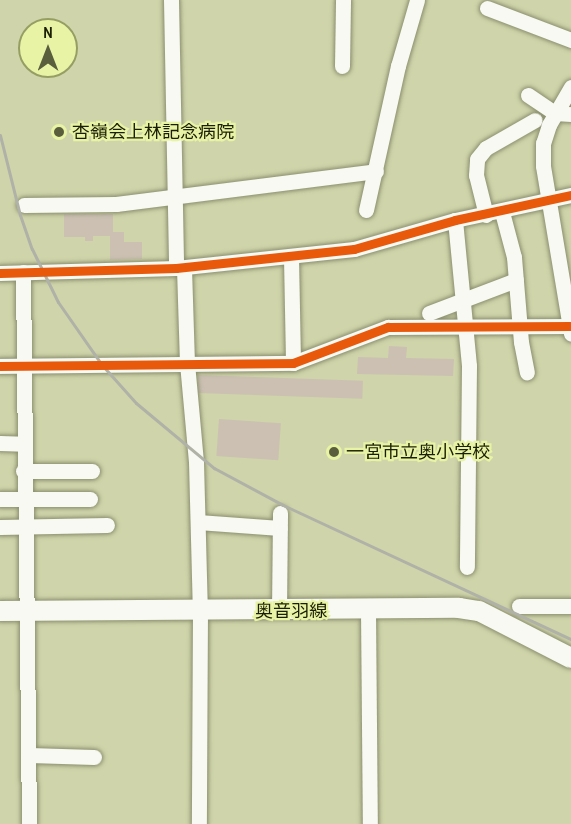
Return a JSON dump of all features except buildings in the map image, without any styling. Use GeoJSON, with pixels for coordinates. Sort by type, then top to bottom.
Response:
{"type":"FeatureCollection","features":[{"type":"Feature","properties":{"kind":"main road","name":"奥音羽線"},"geometry":{"type":"LineString","coordinates":[[0,611],[279,611],[459,608],[479,611],[571,658]]}},
{"type":"Feature","properties":{"kind":"street"},"geometry":{"type":"LineString","coordinates":[[171,0],[174,196],[196,462],[200,611],[199,824]]}},
{"type":"Feature","properties":{"kind":"street"},"geometry":{"type":"LineString","coordinates":[[342,66],[343,0]]}},
{"type":"Feature","properties":{"kind":"street"},"geometry":{"type":"LineString","coordinates":[[366,210],[398,66],[417,0]]}},
{"type":"Feature","properties":{"kind":"street"},"geometry":{"type":"LineString","coordinates":[[487,8],[571,40]]}},
{"type":"Feature","properties":{"kind":"street"},"geometry":{"type":"LineString","coordinates":[[0,366],[293,363],[388,327],[571,329],[543,166],[543,144],[546,119],[571,87]]}},
{"type":"Feature","properties":{"kind":"street"},"geometry":{"type":"LineString","coordinates":[[532,98],[546,119]]}},
{"type":"Feature","properties":{"kind":"street"},"geometry":{"type":"LineString","coordinates":[[486,214],[477,175],[477,159],[486,148],[546,119],[571,114]]}},
{"type":"Feature","properties":{"kind":"street"},"geometry":{"type":"LineString","coordinates":[[24,205],[116,204],[376,171]]}},
{"type":"Feature","properties":{"kind":"street"},"geometry":{"type":"LineString","coordinates":[[0,273],[180,268],[354,249],[455,220],[501,212],[571,195]]}},
{"type":"Feature","properties":{"kind":"street"},"geometry":{"type":"LineString","coordinates":[[501,212],[514,257],[527,372]]}},
{"type":"Feature","properties":{"kind":"street"},"geometry":{"type":"LineString","coordinates":[[455,220],[469,366],[467,567]]}},
{"type":"Feature","properties":{"kind":"street"},"geometry":{"type":"LineString","coordinates":[[291,257],[293,363]]}},
{"type":"Feature","properties":{"kind":"street"},"geometry":{"type":"LineString","coordinates":[[23,272],[23,471],[29,824]]}},
{"type":"Feature","properties":{"kind":"street"},"geometry":{"type":"LineString","coordinates":[[429,313],[516,280]]}},
{"type":"Feature","properties":{"kind":"street"},"geometry":{"type":"LineString","coordinates":[[0,443],[23,444]]}},
{"type":"Feature","properties":{"kind":"street"},"geometry":{"type":"LineString","coordinates":[[23,471],[92,471]]}},
{"type":"Feature","properties":{"kind":"street"},"geometry":{"type":"LineString","coordinates":[[0,499],[90,499]]}},
{"type":"Feature","properties":{"kind":"street"},"geometry":{"type":"LineString","coordinates":[[198,522],[280,521],[279,611]]}},
{"type":"Feature","properties":{"kind":"street"},"geometry":{"type":"LineString","coordinates":[[0,527],[107,525]]}},
{"type":"Feature","properties":{"kind":"street"},"geometry":{"type":"LineString","coordinates":[[519,606],[571,606]]}},
{"type":"Feature","properties":{"kind":"street"},"geometry":{"type":"LineString","coordinates":[[368,610],[370,824]]}},
{"type":"Feature","properties":{"kind":"street"},"geometry":{"type":"LineString","coordinates":[[28,755],[94,757]]}},
{"type":"Feature","properties":{"kind":"railway"},"geometry":{"type":"LineString","coordinates":[[0,135],[20,215],[32,249],[58,302],[102,365],[136,403],[214,468],[283,505],[571,639]]}},
{"type":"Feature","properties":{"kind":"cycle path"},"geometry":{"type":"LineString","coordinates":[[0,273],[176,268],[354,249],[455,220],[571,195]]}},
{"type":"Feature","properties":{"kind":"cycle path"},"geometry":{"type":"LineString","coordinates":[[0,366],[293,363],[388,327],[571,326]]}},
{"type":"Feature","properties":{"kind":"place","name":"杏嶺会上林記念病院"},"geometry":{"type":"Point","coordinates":[59,132]}},
{"type":"Feature","properties":{"kind":"place","name":"一宮市立奥小学校"},"geometry":{"type":"Point","coordinates":[334,452]}}]}
